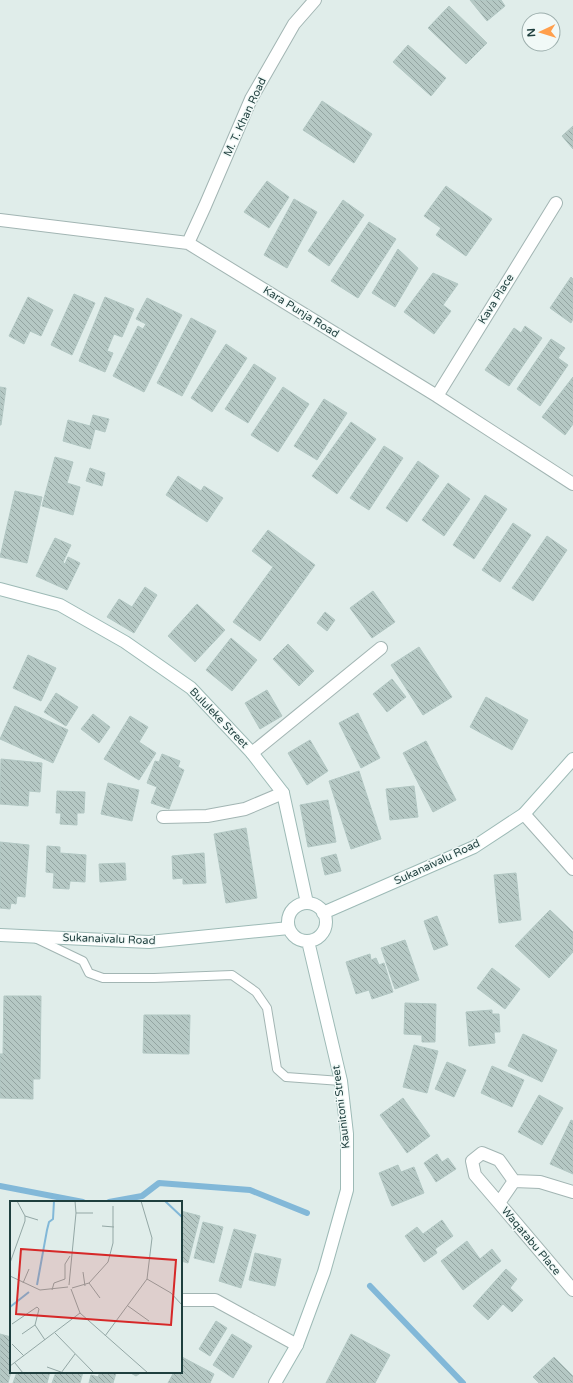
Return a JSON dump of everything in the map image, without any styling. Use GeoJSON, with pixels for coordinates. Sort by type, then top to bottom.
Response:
{"type":"FeatureCollection","features":[{"type":"Feature","properties":{"kind":"street","name":"M. T. Khan Road"},"geometry":{"type":"LineString","coordinates":[[188,243],[251,99],[294,24],[315,0]]}},
{"type":"Feature","properties":{"kind":"street","name":"Kava Place"},"geometry":{"type":"LineString","coordinates":[[437,396],[556,203]]}},
{"type":"Feature","properties":{"kind":"street","name":"Kara Punja Road"},"geometry":{"type":"LineString","coordinates":[[0,220],[188,243],[437,396],[573,484]]}},
{"type":"Feature","properties":{"kind":"street","name":"Bululeke Street"},"geometry":{"type":"LineString","coordinates":[[0,589],[60,605],[125,642],[191,688],[252,753],[283,793],[307,904]]}},
{"type":"Feature","properties":{"kind":"street"},"geometry":{"type":"LineString","coordinates":[[252,753],[381,648]]}},
{"type":"Feature","properties":{"kind":"street","name":"Sukanaivalu Road"},"geometry":{"type":"LineString","coordinates":[[323,913],[474,847],[524,814],[573,759]]}},
{"type":"Feature","properties":{"kind":"street"},"geometry":{"type":"LineString","coordinates":[[163,817],[207,816],[245,809],[283,793]]}},
{"type":"Feature","properties":{"kind":"street"},"geometry":{"type":"LineString","coordinates":[[524,814],[573,869]]}},
{"type":"Feature","properties":{"kind":"street"},"geometry":{"type":"LineString","coordinates":[[307,904],[319,908],[326,919],[320,936],[308,941],[295,937],[289,928],[288,921],[290,914],[294,909],[300,905],[307,904]]}},
{"type":"Feature","properties":{"kind":"street","name":"Sukanaivalu Road"},"geometry":{"type":"LineString","coordinates":[[0,935],[150,942],[289,928]]}},
{"type":"Feature","properties":{"kind":"street","name":"Kaunitoni Street"},"geometry":{"type":"LineString","coordinates":[[275,1383],[297,1345],[324,1272],[347,1190],[347,1134],[340,1081],[308,941]]}},
{"type":"Feature","properties":{"kind":"street"},"geometry":{"type":"LineString","coordinates":[[499,1203],[475,1176],[472,1161],[482,1153],[499,1160],[514,1181],[540,1182],[573,1192]]}},
{"type":"Feature","properties":{"kind":"street","name":"Waqatabu Place"},"geometry":{"type":"LineString","coordinates":[[514,1181],[499,1203],[573,1290]]}},
{"type":"Feature","properties":{"kind":"street"},"geometry":{"type":"LineString","coordinates":[[182,1300],[215,1300],[297,1345]]}},
{"type":"Feature","properties":{"kind":"lane"},"geometry":{"type":"LineString","coordinates":[[32,937],[83,961],[89,973],[103,978],[232,975],[256,992],[267,1008],[277,1069],[286,1077],[340,1081]]}},
{"type":"Feature","properties":{"kind":"building"},"geometry":{"type":"Polygon","coordinates":[[[470,0],[501,0],[505,6],[487,21],[470,0]]]}},
{"type":"Feature","properties":{"kind":"building"},"geometry":{"type":"Polygon","coordinates":[[[449,6],[487,43],[466,64],[428,28],[449,6]]]}},
{"type":"Feature","properties":{"kind":"building"},"geometry":{"type":"Polygon","coordinates":[[[408,45],[446,78],[431,96],[393,62],[408,45]]]}},
{"type":"Feature","properties":{"kind":"building"},"geometry":{"type":"Polygon","coordinates":[[[322,101],[372,134],[354,163],[303,130],[322,101]]]}},
{"type":"Feature","properties":{"kind":"building"},"geometry":{"type":"Polygon","coordinates":[[[573,126],[573,149],[562,136],[573,126]]]}},
{"type":"Feature","properties":{"kind":"building"},"geometry":{"type":"Polygon","coordinates":[[[267,181],[289,197],[269,228],[244,212],[267,181]]]}},
{"type":"Feature","properties":{"kind":"building"},"geometry":{"type":"Polygon","coordinates":[[[446,186],[492,219],[466,256],[436,235],[441,228],[424,216],[446,186]]]}},
{"type":"Feature","properties":{"kind":"building"},"geometry":{"type":"Polygon","coordinates":[[[294,199],[317,212],[287,268],[264,255],[294,199]]]}},
{"type":"Feature","properties":{"kind":"building"},"geometry":{"type":"Polygon","coordinates":[[[343,200],[364,215],[329,266],[308,251],[343,200]]]}},
{"type":"Feature","properties":{"kind":"building"},"geometry":{"type":"Polygon","coordinates":[[[369,222],[396,239],[358,298],[331,281],[369,222]]]}},
{"type":"Feature","properties":{"kind":"building"},"geometry":{"type":"Polygon","coordinates":[[[398,249],[418,268],[395,307],[372,293],[398,249]]]}},
{"type":"Feature","properties":{"kind":"building"},"geometry":{"type":"Polygon","coordinates":[[[433,273],[458,284],[443,305],[451,311],[434,334],[404,312],[433,273]]]}},
{"type":"Feature","properties":{"kind":"building"},"geometry":{"type":"Polygon","coordinates":[[[571,277],[573,279],[573,319],[571,323],[550,308],[571,277]]]}},
{"type":"Feature","properties":{"kind":"building"},"geometry":{"type":"Polygon","coordinates":[[[74,294],[95,303],[72,355],[51,345],[74,294]]]}},
{"type":"Feature","properties":{"kind":"building"},"geometry":{"type":"Polygon","coordinates":[[[28,297],[53,310],[41,336],[30,331],[24,344],[9,336],[28,297]]]}},
{"type":"Feature","properties":{"kind":"building"},"geometry":{"type":"Polygon","coordinates":[[[105,297],[134,309],[122,337],[114,334],[107,351],[113,353],[105,372],[79,361],[105,297]]]}},
{"type":"Feature","properties":{"kind":"building"},"geometry":{"type":"Polygon","coordinates":[[[147,298],[182,315],[144,392],[113,376],[138,326],[143,329],[146,324],[136,319],[147,298]]]}},
{"type":"Feature","properties":{"kind":"building"},"geometry":{"type":"Polygon","coordinates":[[[191,318],[216,331],[182,396],[157,383],[191,318]]]}},
{"type":"Feature","properties":{"kind":"building"},"geometry":{"type":"Polygon","coordinates":[[[525,326],[542,338],[509,386],[485,370],[514,328],[521,333],[525,326]]]}},
{"type":"Feature","properties":{"kind":"building"},"geometry":{"type":"Polygon","coordinates":[[[551,339],[565,348],[558,358],[568,365],[540,406],[517,389],[551,339]]]}},
{"type":"Feature","properties":{"kind":"building"},"geometry":{"type":"Polygon","coordinates":[[[226,344],[247,358],[212,412],[191,398],[226,344]]]}},
{"type":"Feature","properties":{"kind":"building"},"geometry":{"type":"Polygon","coordinates":[[[254,364],[276,378],[248,423],[225,409],[254,364]]]}},
{"type":"Feature","properties":{"kind":"building"},"geometry":{"type":"Polygon","coordinates":[[[573,377],[573,424],[565,435],[542,417],[573,377]]]}},
{"type":"Feature","properties":{"kind":"building"},"geometry":{"type":"Polygon","coordinates":[[[0,387],[6,388],[1,425],[0,425],[0,387]]]}},
{"type":"Feature","properties":{"kind":"building"},"geometry":{"type":"Polygon","coordinates":[[[283,387],[309,404],[278,452],[251,435],[283,387]]]}},
{"type":"Feature","properties":{"kind":"building"},"geometry":{"type":"Polygon","coordinates":[[[324,399],[347,413],[317,460],[294,446],[324,399]]]}},
{"type":"Feature","properties":{"kind":"building"},"geometry":{"type":"Polygon","coordinates":[[[93,415],[109,419],[105,432],[95,429],[90,449],[63,441],[68,420],[90,426],[93,415]]]}},
{"type":"Feature","properties":{"kind":"building"},"geometry":{"type":"Polygon","coordinates":[[[351,422],[376,439],[337,494],[312,476],[351,422]]]}},
{"type":"Feature","properties":{"kind":"building"},"geometry":{"type":"Polygon","coordinates":[[[384,446],[403,458],[369,510],[350,498],[384,446]]]}},
{"type":"Feature","properties":{"kind":"building"},"geometry":{"type":"Polygon","coordinates":[[[55,457],[73,462],[67,483],[80,487],[73,515],[42,506],[55,457]]]}},
{"type":"Feature","properties":{"kind":"building"},"geometry":{"type":"Polygon","coordinates":[[[418,461],[439,476],[407,522],[386,508],[418,461]]]}},
{"type":"Feature","properties":{"kind":"building"},"geometry":{"type":"Polygon","coordinates":[[[90,468],[105,473],[102,486],[86,481],[90,468]]]}},
{"type":"Feature","properties":{"kind":"building"},"geometry":{"type":"Polygon","coordinates":[[[178,476],[201,491],[204,486],[223,498],[207,522],[166,495],[178,476]]]}},
{"type":"Feature","properties":{"kind":"building"},"geometry":{"type":"Polygon","coordinates":[[[448,483],[470,499],[444,536],[422,520],[448,483]]]}},
{"type":"Feature","properties":{"kind":"building"},"geometry":{"type":"Polygon","coordinates":[[[15,491],[42,497],[27,563],[0,557],[15,491]]]}},
{"type":"Feature","properties":{"kind":"building"},"geometry":{"type":"Polygon","coordinates":[[[485,495],[507,509],[474,559],[453,545],[485,495]]]}},
{"type":"Feature","properties":{"kind":"building"},"geometry":{"type":"Polygon","coordinates":[[[513,523],[531,535],[500,582],[482,570],[513,523]]]}},
{"type":"Feature","properties":{"kind":"building"},"geometry":{"type":"Polygon","coordinates":[[[268,530],[315,565],[260,641],[233,622],[273,567],[252,551],[268,530]]]}},
{"type":"Feature","properties":{"kind":"building"},"geometry":{"type":"Polygon","coordinates":[[[547,536],[567,550],[533,601],[512,588],[547,536]]]}},
{"type":"Feature","properties":{"kind":"building"},"geometry":{"type":"Polygon","coordinates":[[[55,538],[71,545],[63,562],[65,564],[68,557],[80,563],[67,590],[36,576],[55,538]]]}},
{"type":"Feature","properties":{"kind":"building"},"geometry":{"type":"Polygon","coordinates":[[[145,587],[157,595],[134,633],[107,617],[119,599],[132,607],[145,587]]]}},
{"type":"Feature","properties":{"kind":"building"},"geometry":{"type":"Polygon","coordinates":[[[373,591],[395,622],[372,638],[350,608],[373,591]]]}},
{"type":"Feature","properties":{"kind":"building"},"geometry":{"type":"Polygon","coordinates":[[[197,604],[225,630],[195,662],[168,636],[197,604]]]}},
{"type":"Feature","properties":{"kind":"building"},"geometry":{"type":"Polygon","coordinates":[[[325,612],[335,620],[327,631],[317,623],[325,612]]]}},
{"type":"Feature","properties":{"kind":"building"},"geometry":{"type":"Polygon","coordinates":[[[231,638],[257,660],[232,691],[206,670],[231,638]]]}},
{"type":"Feature","properties":{"kind":"building"},"geometry":{"type":"Polygon","coordinates":[[[288,644],[314,671],[299,686],[273,659],[288,644]]]}},
{"type":"Feature","properties":{"kind":"building"},"geometry":{"type":"Polygon","coordinates":[[[419,647],[452,697],[423,715],[391,665],[419,647]]]}},
{"type":"Feature","properties":{"kind":"building"},"geometry":{"type":"Polygon","coordinates":[[[28,655],[56,668],[41,701],[13,688],[28,655]]]}},
{"type":"Feature","properties":{"kind":"building"},"geometry":{"type":"Polygon","coordinates":[[[392,679],[406,697],[387,712],[373,694],[392,679]]]}},
{"type":"Feature","properties":{"kind":"building"},"geometry":{"type":"Polygon","coordinates":[[[267,690],[282,716],[260,729],[245,703],[267,690]]]}},
{"type":"Feature","properties":{"kind":"building"},"geometry":{"type":"Polygon","coordinates":[[[56,693],[78,707],[66,726],[44,712],[56,693]]]}},
{"type":"Feature","properties":{"kind":"building"},"geometry":{"type":"Polygon","coordinates":[[[486,697],[528,720],[512,750],[470,727],[486,697]]]}},
{"type":"Feature","properties":{"kind":"building"},"geometry":{"type":"Polygon","coordinates":[[[15,706],[68,730],[53,763],[0,739],[15,706]]]}},
{"type":"Feature","properties":{"kind":"building"},"geometry":{"type":"Polygon","coordinates":[[[358,713],[380,758],[361,768],[339,723],[358,713]]]}},
{"type":"Feature","properties":{"kind":"building"},"geometry":{"type":"Polygon","coordinates":[[[93,714],[110,727],[99,743],[81,729],[93,714]]]}},
{"type":"Feature","properties":{"kind":"building"},"geometry":{"type":"Polygon","coordinates":[[[130,716],[148,727],[139,742],[156,753],[139,780],[104,759],[130,716]]]}},
{"type":"Feature","properties":{"kind":"building"},"geometry":{"type":"Polygon","coordinates":[[[310,740],[328,771],[307,785],[288,753],[310,740]]]}},
{"type":"Feature","properties":{"kind":"building"},"geometry":{"type":"Polygon","coordinates":[[[426,741],[456,800],[433,812],[403,753],[426,741]]]}},
{"type":"Feature","properties":{"kind":"building"},"geometry":{"type":"Polygon","coordinates":[[[162,754],[180,761],[178,767],[184,770],[169,809],[151,803],[157,787],[147,783],[155,761],[159,762],[162,754]]]}},
{"type":"Feature","properties":{"kind":"building"},"geometry":{"type":"Polygon","coordinates":[[[1,759],[42,763],[40,792],[29,791],[28,806],[0,804],[1,759]]]}},
{"type":"Feature","properties":{"kind":"building"},"geometry":{"type":"Polygon","coordinates":[[[359,771],[381,839],[351,849],[329,781],[359,771]]]}},
{"type":"Feature","properties":{"kind":"building"},"geometry":{"type":"Polygon","coordinates":[[[108,783],[139,790],[132,821],[101,814],[108,783]]]}},
{"type":"Feature","properties":{"kind":"building"},"geometry":{"type":"Polygon","coordinates":[[[414,786],[418,817],[390,820],[386,789],[414,786]]]}},
{"type":"Feature","properties":{"kind":"building"},"geometry":{"type":"Polygon","coordinates":[[[57,791],[85,792],[84,813],[77,813],[77,825],[60,824],[61,813],[56,813],[57,791]]]}},
{"type":"Feature","properties":{"kind":"building"},"geometry":{"type":"Polygon","coordinates":[[[328,800],[336,842],[308,847],[300,805],[328,800]]]}},
{"type":"Feature","properties":{"kind":"building"},"geometry":{"type":"Polygon","coordinates":[[[246,828],[257,898],[226,903],[214,834],[246,828]]]}},
{"type":"Feature","properties":{"kind":"building"},"geometry":{"type":"Polygon","coordinates":[[[0,842],[29,845],[25,897],[17,896],[16,904],[11,903],[10,909],[0,908],[0,842]]]}},
{"type":"Feature","properties":{"kind":"building"},"geometry":{"type":"Polygon","coordinates":[[[47,846],[60,847],[60,853],[86,855],[85,882],[70,881],[69,889],[53,888],[54,873],[46,872],[47,846]]]}},
{"type":"Feature","properties":{"kind":"building"},"geometry":{"type":"Polygon","coordinates":[[[204,853],[206,883],[183,884],[183,878],[173,879],[172,856],[204,853]]]}},
{"type":"Feature","properties":{"kind":"building"},"geometry":{"type":"Polygon","coordinates":[[[336,854],[341,871],[325,875],[321,858],[336,854]]]}},
{"type":"Feature","properties":{"kind":"building"},"geometry":{"type":"Polygon","coordinates":[[[125,863],[126,880],[100,882],[99,864],[125,863]]]}},
{"type":"Feature","properties":{"kind":"building"},"geometry":{"type":"Polygon","coordinates":[[[516,873],[521,920],[499,923],[494,875],[516,873]]]}},
{"type":"Feature","properties":{"kind":"building"},"geometry":{"type":"Polygon","coordinates":[[[550,910],[573,932],[573,952],[549,978],[515,946],[550,910]]]}},
{"type":"Feature","properties":{"kind":"building"},"geometry":{"type":"Polygon","coordinates":[[[437,916],[448,945],[434,950],[424,921],[437,916]]]}},
{"type":"Feature","properties":{"kind":"building"},"geometry":{"type":"Polygon","coordinates":[[[405,940],[419,980],[395,989],[381,948],[405,940]]]}},
{"type":"Feature","properties":{"kind":"building"},"geometry":{"type":"Polygon","coordinates":[[[370,954],[371,960],[376,958],[379,965],[384,963],[393,992],[372,999],[369,990],[356,994],[346,962],[370,954]]]}},
{"type":"Feature","properties":{"kind":"building"},"geometry":{"type":"Polygon","coordinates":[[[492,968],[520,989],[505,1009],[477,988],[492,968]]]}},
{"type":"Feature","properties":{"kind":"building"},"geometry":{"type":"Polygon","coordinates":[[[4,996],[41,996],[40,1079],[33,1079],[33,1099],[0,1098],[0,1054],[3,1054],[4,996]]]}},
{"type":"Feature","properties":{"kind":"building"},"geometry":{"type":"Polygon","coordinates":[[[405,1003],[436,1004],[435,1042],[422,1042],[422,1035],[404,1034],[405,1003]]]}},
{"type":"Feature","properties":{"kind":"building"},"geometry":{"type":"Polygon","coordinates":[[[492,1010],[492,1014],[499,1014],[500,1032],[494,1032],[495,1043],[469,1046],[466,1012],[492,1010]]]}},
{"type":"Feature","properties":{"kind":"building"},"geometry":{"type":"Polygon","coordinates":[[[144,1015],[190,1015],[189,1054],[143,1053],[144,1015]]]}},
{"type":"Feature","properties":{"kind":"building"},"geometry":{"type":"Polygon","coordinates":[[[523,1034],[557,1050],[542,1082],[508,1066],[523,1034]]]}},
{"type":"Feature","properties":{"kind":"building"},"geometry":{"type":"Polygon","coordinates":[[[414,1045],[438,1051],[427,1093],[403,1087],[414,1045]]]}},
{"type":"Feature","properties":{"kind":"building"},"geometry":{"type":"Polygon","coordinates":[[[447,1062],[466,1070],[454,1097],[435,1089],[447,1062]]]}},
{"type":"Feature","properties":{"kind":"building"},"geometry":{"type":"Polygon","coordinates":[[[492,1066],[524,1080],[512,1107],[481,1093],[492,1066]]]}},
{"type":"Feature","properties":{"kind":"building"},"geometry":{"type":"Polygon","coordinates":[[[539,1095],[563,1108],[542,1145],[518,1132],[539,1095]]]}},
{"type":"Feature","properties":{"kind":"building"},"geometry":{"type":"Polygon","coordinates":[[[403,1098],[430,1136],[407,1153],[380,1115],[403,1098]]]}},
{"type":"Feature","properties":{"kind":"building"},"geometry":{"type":"Polygon","coordinates":[[[571,1120],[573,1121],[573,1174],[550,1164],[571,1120]]]}},
{"type":"Feature","properties":{"kind":"building"},"geometry":{"type":"Polygon","coordinates":[[[437,1154],[442,1162],[448,1158],[456,1169],[436,1182],[424,1163],[437,1154]]]}},
{"type":"Feature","properties":{"kind":"building"},"geometry":{"type":"Polygon","coordinates":[[[398,1165],[401,1172],[414,1167],[424,1193],[392,1206],[379,1173],[398,1165]]]}},
{"type":"Feature","properties":{"kind":"building"},"geometry":{"type":"Polygon","coordinates":[[[182,1211],[200,1216],[188,1263],[182,1261],[182,1211]]]}},
{"type":"Feature","properties":{"kind":"building"},"geometry":{"type":"Polygon","coordinates":[[[442,1220],[453,1236],[435,1249],[437,1253],[424,1262],[405,1236],[417,1227],[423,1234],[442,1220]]]}},
{"type":"Feature","properties":{"kind":"building"},"geometry":{"type":"Polygon","coordinates":[[[203,1222],[223,1227],[214,1263],[194,1258],[203,1222]]]}},
{"type":"Feature","properties":{"kind":"building"},"geometry":{"type":"Polygon","coordinates":[[[234,1229],[256,1235],[241,1288],[219,1281],[234,1229]]]}},
{"type":"Feature","properties":{"kind":"building"},"geometry":{"type":"Polygon","coordinates":[[[467,1241],[480,1259],[492,1249],[501,1261],[463,1290],[441,1261],[467,1241]]]}},
{"type":"Feature","properties":{"kind":"building"},"geometry":{"type":"Polygon","coordinates":[[[255,1253],[281,1259],[275,1286],[249,1280],[255,1253]]]}},
{"type":"Feature","properties":{"kind":"building"},"geometry":{"type":"Polygon","coordinates":[[[506,1269],[517,1279],[510,1288],[523,1300],[512,1312],[503,1304],[488,1320],[473,1306],[506,1269]]]}},
{"type":"Feature","properties":{"kind":"building"},"geometry":{"type":"Polygon","coordinates":[[[216,1321],[227,1328],[210,1356],[199,1349],[216,1321]]]}},
{"type":"Feature","properties":{"kind":"building"},"geometry":{"type":"Polygon","coordinates":[[[0,1334],[10,1337],[11,1373],[8,1383],[0,1383],[0,1334]]]}},
{"type":"Feature","properties":{"kind":"building"},"geometry":{"type":"Polygon","coordinates":[[[232,1334],[252,1346],[233,1378],[213,1365],[232,1334]]]}},
{"type":"Feature","properties":{"kind":"building"},"geometry":{"type":"Polygon","coordinates":[[[351,1334],[390,1355],[375,1383],[326,1383],[351,1334]]]}},
{"type":"Feature","properties":{"kind":"building"},"geometry":{"type":"Polygon","coordinates":[[[182,1357],[214,1374],[210,1383],[168,1383],[173,1373],[182,1373],[182,1357]]]}},
{"type":"Feature","properties":{"kind":"building"},"geometry":{"type":"Polygon","coordinates":[[[554,1357],[573,1376],[573,1383],[539,1383],[533,1377],[554,1357]]]}},
{"type":"Feature","properties":{"kind":"building"},"geometry":{"type":"Polygon","coordinates":[[[17,1373],[50,1373],[47,1383],[13,1383],[17,1373]]]}},
{"type":"Feature","properties":{"kind":"building"},"geometry":{"type":"Polygon","coordinates":[[[56,1373],[83,1373],[80,1383],[52,1383],[56,1373]]]}},
{"type":"Feature","properties":{"kind":"building"},"geometry":{"type":"Polygon","coordinates":[[[100,1373],[116,1373],[113,1383],[89,1383],[91,1375],[98,1377],[100,1373]]]}},
{"type":"Feature","properties":{"kind":"building"},"geometry":{"type":"Polygon","coordinates":[[[131,1373],[140,1373],[136,1376],[131,1373]]]}},
{"type":"Feature","properties":{"kind":"waterway"},"geometry":{"type":"LineString","coordinates":[[114,1201],[142,1196],[159,1183],[250,1190],[307,1213]]}},
{"type":"Feature","properties":{"kind":"waterway"},"geometry":{"type":"LineString","coordinates":[[0,1186],[78,1201]]}},
{"type":"Feature","properties":{"kind":"waterway"},"geometry":{"type":"LineString","coordinates":[[370,1286],[463,1383]]}}]}
